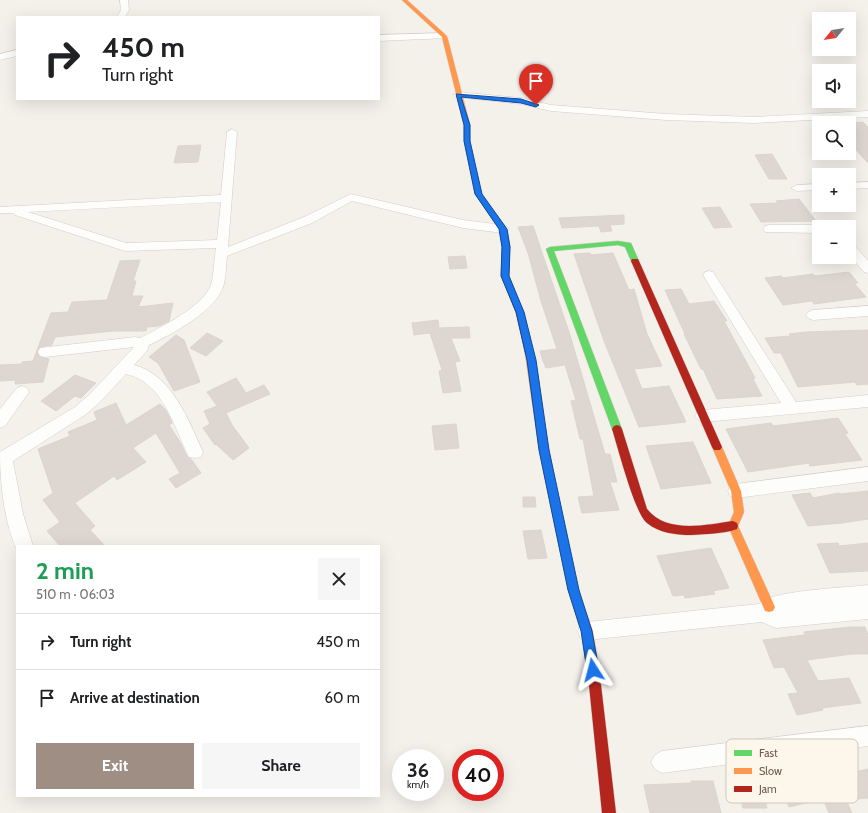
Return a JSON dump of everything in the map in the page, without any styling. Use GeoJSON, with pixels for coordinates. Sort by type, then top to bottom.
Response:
{"type":"FeatureCollection","features":[{"type":"Feature","properties":{"kind":"street"},"geometry":{"type":"LineString","coordinates":[[122,16],[125,10],[124,0]]}},
{"type":"Feature","properties":{"kind":"street"},"geometry":{"type":"LineString","coordinates":[[404,0],[444,36],[458,95],[467,125],[467,141],[478,194],[503,229],[506,247],[505,276],[520,312],[532,360],[544,450],[573,590],[587,631],[595,683],[609,813]]}},
{"type":"Feature","properties":{"kind":"street"},"geometry":{"type":"LineString","coordinates":[[380,38],[444,36]]}},
{"type":"Feature","properties":{"kind":"street"},"geometry":{"type":"LineString","coordinates":[[0,57],[16,53]]}},
{"type":"Feature","properties":{"kind":"street"},"geometry":{"type":"LineString","coordinates":[[458,95],[521,101],[551,108],[666,117],[754,120],[868,114]]}},
{"type":"Feature","properties":{"kind":"street"},"geometry":{"type":"LineString","coordinates":[[45,352],[117,343],[141,343],[174,326],[208,300],[217,285],[227,198],[232,132]]}},
{"type":"Feature","properties":{"kind":"street"},"geometry":{"type":"LineString","coordinates":[[856,186],[868,185]]}},
{"type":"Feature","properties":{"kind":"street"},"geometry":{"type":"LineString","coordinates":[[797,188],[812,187]]}},
{"type":"Feature","properties":{"kind":"street"},"geometry":{"type":"LineString","coordinates":[[4,210],[125,247],[222,249],[308,220],[351,197],[463,224],[503,229]]}},
{"type":"Feature","properties":{"kind":"street"},"geometry":{"type":"LineString","coordinates":[[4,210],[227,198]]}},
{"type":"Feature","properties":{"kind":"street"},"geometry":{"type":"LineString","coordinates":[[768,229],[812,229]]}},
{"type":"Feature","properties":{"kind":"street"},"geometry":{"type":"LineString","coordinates":[[734,526],[692,530],[667,528],[651,522],[643,511],[616,424],[550,249],[618,243],[628,245],[736,491],[739,512],[734,526],[766,610],[776,619],[868,610]]}},
{"type":"Feature","properties":{"kind":"street"},"geometry":{"type":"LineString","coordinates":[[856,254],[868,269]]}},
{"type":"Feature","properties":{"kind":"street"},"geometry":{"type":"LineString","coordinates":[[709,275],[791,408]]}},
{"type":"Feature","properties":{"kind":"street"},"geometry":{"type":"LineString","coordinates":[[813,315],[868,311]]}},
{"type":"Feature","properties":{"kind":"street"},"geometry":{"type":"LineString","coordinates":[[24,545],[2,459],[80,411],[142,347],[141,343]]}},
{"type":"Feature","properties":{"kind":"street"},"geometry":{"type":"LineString","coordinates":[[122,368],[142,373],[150,377],[157,385],[177,413],[195,452]]}},
{"type":"Feature","properties":{"kind":"street"},"geometry":{"type":"LineString","coordinates":[[0,422],[22,392]]}},
{"type":"Feature","properties":{"kind":"street"},"geometry":{"type":"LineString","coordinates":[[703,416],[868,401]]}},
{"type":"Feature","properties":{"kind":"street"},"geometry":{"type":"LineString","coordinates":[[736,491],[868,474]]}},
{"type":"Feature","properties":{"kind":"street"},"geometry":{"type":"LineString","coordinates":[[587,631],[766,610],[782,603],[868,594]]}},
{"type":"Feature","properties":{"kind":"street"},"geometry":{"type":"LineString","coordinates":[[844,739],[868,736]]}},
{"type":"Feature","properties":{"kind":"street"},"geometry":{"type":"LineString","coordinates":[[662,762],[726,754]]}},
{"type":"Feature","properties":{"kind":"building"},"geometry":{"type":"Polygon","coordinates":[[[856,122],[863,122],[868,127],[868,163],[856,150],[856,122]]]}},
{"type":"Feature","properties":{"kind":"building"},"geometry":{"type":"Polygon","coordinates":[[[201,145],[198,162],[174,163],[178,146],[201,145]]]}},
{"type":"Feature","properties":{"kind":"building"},"geometry":{"type":"Polygon","coordinates":[[[772,154],[787,179],[769,179],[755,155],[772,154]]]}},
{"type":"Feature","properties":{"kind":"building"},"geometry":{"type":"Polygon","coordinates":[[[799,199],[815,220],[761,222],[750,204],[778,203],[776,201],[799,199]]]}},
{"type":"Feature","properties":{"kind":"building"},"geometry":{"type":"Polygon","coordinates":[[[720,207],[732,227],[714,228],[702,208],[720,207]]]}},
{"type":"Feature","properties":{"kind":"building"},"geometry":{"type":"Polygon","coordinates":[[[624,215],[624,224],[610,225],[612,231],[601,232],[599,226],[562,228],[559,218],[624,215]]]}},
{"type":"Feature","properties":{"kind":"building"},"geometry":{"type":"Polygon","coordinates":[[[533,226],[570,335],[605,454],[610,454],[617,482],[610,482],[619,510],[582,513],[578,497],[594,496],[583,439],[580,439],[571,401],[576,400],[565,365],[546,368],[543,361],[540,351],[557,349],[541,301],[528,253],[518,227],[533,226]]]}},
{"type":"Feature","properties":{"kind":"building"},"geometry":{"type":"Polygon","coordinates":[[[590,253],[591,255],[613,253],[629,290],[634,289],[647,334],[662,366],[634,369],[642,389],[669,386],[686,422],[639,427],[604,341],[574,254],[590,253]]]}},
{"type":"Feature","properties":{"kind":"building"},"geometry":{"type":"Polygon","coordinates":[[[465,256],[467,268],[450,269],[448,257],[465,256]]]}},
{"type":"Feature","properties":{"kind":"building"},"geometry":{"type":"Polygon","coordinates":[[[140,260],[133,281],[136,281],[132,296],[143,296],[138,307],[173,303],[169,321],[159,326],[147,327],[146,331],[113,331],[55,337],[52,345],[40,347],[37,351],[40,357],[49,359],[43,382],[15,384],[16,380],[0,381],[0,365],[22,364],[22,362],[33,361],[51,313],[68,312],[72,302],[107,300],[120,261],[140,260]]]}},
{"type":"Feature","properties":{"kind":"building"},"geometry":{"type":"Polygon","coordinates":[[[849,272],[858,283],[854,283],[866,297],[814,304],[812,301],[783,305],[765,278],[781,276],[783,278],[813,274],[815,276],[849,272]]]}},
{"type":"Feature","properties":{"kind":"building"},"geometry":{"type":"Polygon","coordinates":[[[681,289],[689,304],[714,301],[727,321],[724,321],[755,378],[753,379],[762,396],[717,399],[684,334],[665,290],[681,289]]]}},
{"type":"Feature","properties":{"kind":"building"},"geometry":{"type":"Polygon","coordinates":[[[438,320],[439,328],[469,327],[470,338],[451,338],[460,361],[455,362],[461,391],[443,393],[439,371],[442,370],[430,333],[414,335],[412,323],[438,320]]]}},
{"type":"Feature","properties":{"kind":"building"},"geometry":{"type":"Polygon","coordinates":[[[868,330],[868,384],[857,385],[855,382],[798,387],[781,353],[774,353],[765,338],[791,336],[789,334],[806,332],[868,330]]]}},
{"type":"Feature","properties":{"kind":"building"},"geometry":{"type":"Polygon","coordinates":[[[207,333],[223,341],[206,356],[190,348],[207,333]]]}},
{"type":"Feature","properties":{"kind":"building"},"geometry":{"type":"Polygon","coordinates":[[[176,335],[184,340],[200,382],[174,391],[158,363],[149,357],[176,335]]]}},
{"type":"Feature","properties":{"kind":"building"},"geometry":{"type":"Polygon","coordinates":[[[75,375],[96,383],[81,398],[75,396],[56,411],[41,401],[75,375]]]}},
{"type":"Feature","properties":{"kind":"building"},"geometry":{"type":"Polygon","coordinates":[[[236,378],[246,393],[264,385],[270,394],[226,413],[232,425],[249,448],[233,460],[216,444],[215,445],[203,428],[210,424],[204,411],[217,406],[207,392],[236,378]]]}},
{"type":"Feature","properties":{"kind":"building"},"geometry":{"type":"Polygon","coordinates":[[[116,403],[126,425],[160,404],[165,409],[171,420],[172,423],[169,425],[188,458],[191,459],[201,473],[176,488],[169,479],[180,473],[156,433],[133,448],[146,462],[117,480],[114,476],[75,503],[95,526],[90,530],[104,545],[59,545],[47,531],[60,522],[43,500],[53,493],[38,449],[70,436],[68,432],[97,420],[94,412],[116,403]]]}},
{"type":"Feature","properties":{"kind":"building"},"geometry":{"type":"Polygon","coordinates":[[[838,418],[848,433],[845,434],[862,460],[810,466],[809,463],[748,472],[726,429],[771,423],[773,426],[838,418]]]}},
{"type":"Feature","properties":{"kind":"building"},"geometry":{"type":"Polygon","coordinates":[[[456,424],[459,448],[435,450],[432,426],[456,424]]]}},
{"type":"Feature","properties":{"kind":"building"},"geometry":{"type":"Polygon","coordinates":[[[693,442],[711,483],[661,489],[646,446],[693,442]]]}},
{"type":"Feature","properties":{"kind":"building"},"geometry":{"type":"Polygon","coordinates":[[[868,491],[868,519],[808,526],[792,495],[810,493],[813,498],[839,493],[868,491]]]}},
{"type":"Feature","properties":{"kind":"building"},"geometry":{"type":"Polygon","coordinates":[[[523,497],[535,497],[536,507],[523,507],[523,497]]]}},
{"type":"Feature","properties":{"kind":"building"},"geometry":{"type":"Polygon","coordinates":[[[541,530],[547,558],[528,559],[523,531],[541,530]]]}},
{"type":"Feature","properties":{"kind":"building"},"geometry":{"type":"Polygon","coordinates":[[[838,543],[839,546],[868,543],[868,571],[830,573],[817,544],[838,543]]]}},
{"type":"Feature","properties":{"kind":"building"},"geometry":{"type":"Polygon","coordinates":[[[711,548],[729,588],[713,591],[715,594],[685,598],[684,595],[673,596],[657,556],[711,548]]]}},
{"type":"Feature","properties":{"kind":"building"},"geometry":{"type":"Polygon","coordinates":[[[850,627],[865,627],[868,635],[868,654],[852,654],[807,660],[818,681],[849,678],[861,703],[822,708],[823,710],[797,715],[788,694],[798,693],[784,667],[774,668],[763,640],[805,635],[804,632],[850,627]]]}},
{"type":"Feature","properties":{"kind":"building"},"geometry":{"type":"Polygon","coordinates":[[[868,769],[868,798],[858,799],[858,771],[868,769]]]}},
{"type":"Feature","properties":{"kind":"building"},"geometry":{"type":"Polygon","coordinates":[[[691,781],[713,781],[721,813],[650,813],[644,785],[691,783],[691,781]]]}},
{"type":"Feature","properties":{"kind":"building"},"geometry":{"type":"Polygon","coordinates":[[[742,803],[766,803],[767,808],[743,808],[742,803]]]}},
{"type":"Feature","properties":{"kind":"building"},"geometry":{"type":"Polygon","coordinates":[[[787,803],[806,803],[789,807],[787,803]]]}},
{"type":"Feature","properties":{"kind":"building"},"geometry":{"type":"Polygon","coordinates":[[[825,803],[847,803],[852,813],[829,813],[825,803]]]}},
{"type":"Feature","properties":{"kind":"traffic: fast"},"geometry":{"type":"LineString","coordinates":[[617,429],[550,249],[618,243],[628,245],[635,261]]}},
{"type":"Feature","properties":{"kind":"traffic: slow"},"geometry":{"type":"LineString","coordinates":[[404,0],[444,36],[467,125],[467,141],[477,190]]}},
{"type":"Feature","properties":{"kind":"traffic: slow"},"geometry":{"type":"LineString","coordinates":[[529,353],[544,450],[573,590],[587,631],[595,685]]}},
{"type":"Feature","properties":{"kind":"traffic: slow"},"geometry":{"type":"LineString","coordinates":[[717,447],[736,491],[739,512],[733,526],[769,607]]}},
{"type":"Feature","properties":{"kind":"traffic: jam"},"geometry":{"type":"LineString","coordinates":[[477,190],[478,194],[503,229],[506,247],[505,276],[520,313],[529,353]]}},
{"type":"Feature","properties":{"kind":"traffic: jam"},"geometry":{"type":"LineString","coordinates":[[635,261],[717,447]]}},
{"type":"Feature","properties":{"kind":"traffic: jam"},"geometry":{"type":"LineString","coordinates":[[617,429],[643,511],[650,520],[659,526],[684,530],[733,526]]}},
{"type":"Feature","properties":{"kind":"traffic: jam"},"geometry":{"type":"LineString","coordinates":[[595,685],[609,813]]}},
{"type":"Feature","properties":{"kind":"route"},"geometry":{"type":"LineString","coordinates":[[536,105],[521,101],[458,95],[467,125],[467,141],[478,194],[494,214],[503,229],[506,247],[505,276],[520,312],[532,360],[544,450],[573,590],[587,631],[593,670]]}}]}
